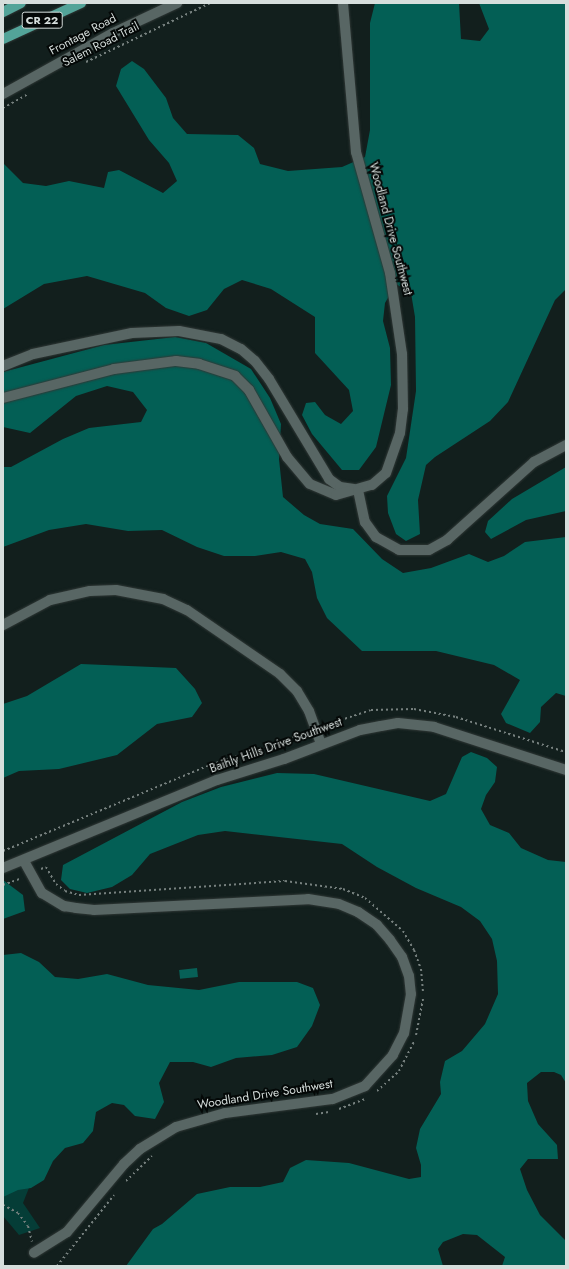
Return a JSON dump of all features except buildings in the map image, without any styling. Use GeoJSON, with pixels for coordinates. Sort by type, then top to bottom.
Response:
{"type":"FeatureCollection","features":[{"type":"Feature","properties":{"kind":"main road","name":"CR 22"},"geometry":{"type":"LineString","coordinates":[[3,12],[21,3]]}},
{"type":"Feature","properties":{"kind":"main road","name":"CR 22"},"geometry":{"type":"LineString","coordinates":[[3,39],[81,3]]}},
{"type":"Feature","properties":{"kind":"street","name":"Frontage Road"},"geometry":{"type":"LineString","coordinates":[[3,94],[113,33],[177,3]]}},
{"type":"Feature","properties":{"kind":"street","name":"Woodland Drive Southwest"},"geometry":{"type":"LineString","coordinates":[[3,398],[114,369],[149,364],[176,361],[217,368],[235,376],[249,390],[287,457],[310,484],[336,495],[358,490],[379,481],[390,466],[400,433],[404,383],[397,308],[390,273],[356,152],[343,3]]}},
{"type":"Feature","properties":{"kind":"street"},"geometry":{"type":"LineString","coordinates":[[3,366],[33,354],[132,333],[179,331],[220,339],[241,349],[255,361],[269,379],[329,479],[340,487],[358,490],[365,522],[383,543],[409,552],[429,550],[447,540],[534,462],[566,444]]}},
{"type":"Feature","properties":{"kind":"street"},"geometry":{"type":"LineString","coordinates":[[3,625],[50,600],[84,592],[116,590],[163,599],[187,610],[280,674],[297,691],[309,711],[321,744]]}},
{"type":"Feature","properties":{"kind":"street","name":"Baihly Hills Drive Southwest"},"geometry":{"type":"LineString","coordinates":[[3,868],[24,861],[217,780],[284,760],[321,744],[360,730],[398,723],[434,727],[566,770]]}},
{"type":"Feature","properties":{"kind":"street","name":"Woodland Drive Southwest"},"geometry":{"type":"LineString","coordinates":[[24,861],[42,893],[64,906],[76,908],[94,910],[308,899],[339,904],[358,912],[376,925],[390,940],[402,957],[409,976],[411,994],[404,1033],[393,1056],[365,1086],[332,1099],[200,1118],[163,1133],[140,1149],[124,1164],[67,1232],[34,1253]]}},
{"type":"Feature","properties":{"kind":"path","name":"Salem Road Trail"},"geometry":{"type":"LineString","coordinates":[[81,65],[210,3]]}},
{"type":"Feature","properties":{"kind":"path"},"geometry":{"type":"LineString","coordinates":[[3,108],[35,90]]}},
{"type":"Feature","properties":{"kind":"path"},"geometry":{"type":"LineString","coordinates":[[3,851],[207,766],[316,730]]}},
{"type":"Feature","properties":{"kind":"path"},"geometry":{"type":"LineString","coordinates":[[3,885],[18,880]]}},
{"type":"Feature","properties":{"kind":"path"},"geometry":{"type":"LineString","coordinates":[[3,1204],[18,1213],[28,1226],[34,1253]]}},
{"type":"Feature","properties":{"kind":"shaded area"},"geometry":{"type":"Polygon","coordinates":[[[375,3],[459,3],[461,39],[480,41],[489,29],[479,3],[566,3],[566,289],[555,300],[508,402],[490,421],[435,457],[426,465],[418,500],[420,534],[406,541],[396,534],[388,513],[387,496],[406,458],[416,391],[415,317],[411,293],[396,284],[385,303],[383,321],[390,348],[391,385],[376,447],[359,470],[342,470],[312,434],[302,415],[306,403],[315,402],[325,415],[341,424],[353,411],[349,390],[315,353],[315,317],[271,289],[242,280],[224,289],[207,310],[189,316],[166,308],[145,293],[87,276],[44,284],[3,309],[3,163],[23,183],[46,186],[69,181],[104,188],[108,172],[119,170],[163,193],[177,181],[169,163],[149,140],[116,86],[121,69],[132,61],[144,69],[166,98],[173,118],[187,134],[238,135],[254,148],[260,164],[288,171],[342,167],[365,157],[370,130],[370,23],[375,3]]]}},
{"type":"Feature","properties":{"kind":"shaded area"},"geometry":{"type":"Polygon","coordinates":[[[175,337],[206,343],[251,369],[270,398],[281,424],[279,459],[283,497],[304,515],[320,524],[353,529],[382,559],[403,573],[431,568],[469,554],[488,562],[504,556],[525,542],[566,537],[566,696],[556,693],[541,707],[540,722],[530,733],[506,723],[501,714],[520,680],[494,665],[436,651],[362,651],[327,618],[317,598],[312,572],[305,559],[281,552],[255,556],[224,556],[197,547],[162,530],[128,531],[86,524],[49,530],[3,547],[3,467],[11,467],[63,439],[89,428],[141,422],[147,410],[133,392],[107,386],[76,396],[30,433],[3,427],[3,372],[104,345],[175,337]]]}},
{"type":"Feature","properties":{"kind":"shaded area"},"geometry":{"type":"Polygon","coordinates":[[[566,467],[566,511],[526,520],[491,539],[485,532],[488,521],[512,499],[566,467]]]}},
{"type":"Feature","properties":{"kind":"shaded area"},"geometry":{"type":"Polygon","coordinates":[[[81,664],[176,668],[195,689],[202,703],[192,717],[157,724],[117,755],[59,769],[19,771],[3,778],[3,704],[27,696],[81,664]]]}},
{"type":"Feature","properties":{"kind":"shaded area"},"geometry":{"type":"Polygon","coordinates":[[[471,752],[487,758],[497,767],[495,782],[486,795],[481,809],[490,825],[509,833],[521,848],[548,860],[566,862],[566,1083],[561,1075],[554,1072],[541,1072],[527,1083],[528,1101],[538,1124],[557,1145],[558,1159],[528,1159],[520,1169],[527,1190],[540,1215],[566,1241],[566,1266],[502,1266],[505,1257],[477,1235],[463,1234],[443,1242],[438,1249],[443,1266],[126,1266],[153,1229],[162,1224],[197,1194],[230,1187],[260,1187],[283,1182],[290,1168],[306,1160],[349,1163],[409,1179],[421,1177],[421,1165],[416,1148],[420,1129],[441,1094],[440,1082],[445,1061],[462,1051],[485,1024],[498,994],[497,961],[492,939],[480,921],[461,907],[416,888],[377,867],[342,844],[225,831],[198,835],[150,854],[132,875],[112,887],[87,893],[70,889],[61,880],[63,865],[182,802],[221,787],[277,773],[314,774],[430,801],[446,794],[462,757],[471,752]]]}},
{"type":"Feature","properties":{"kind":"shaded area"},"geometry":{"type":"Polygon","coordinates":[[[3,880],[23,895],[25,911],[3,919],[3,880]]]}},
{"type":"Feature","properties":{"kind":"shaded area"},"geometry":{"type":"Polygon","coordinates":[[[21,953],[39,962],[55,977],[78,979],[107,974],[148,985],[199,990],[239,982],[297,982],[313,988],[320,1005],[312,1026],[297,1047],[272,1055],[236,1058],[211,1067],[193,1062],[170,1062],[159,1083],[164,1102],[155,1119],[135,1116],[124,1105],[112,1103],[96,1112],[93,1131],[83,1143],[65,1148],[53,1161],[44,1180],[31,1188],[18,1190],[3,1197],[3,955],[21,953]]]}},
{"type":"Feature","properties":{"kind":"shaded area"},"geometry":{"type":"Polygon","coordinates":[[[197,968],[198,977],[180,979],[179,970],[197,968]]]}},
{"type":"Feature","properties":{"kind":"shaded area"},"geometry":{"type":"Polygon","coordinates":[[[3,1090],[59,1112],[23,1203],[40,1228],[19,1235],[3,1216],[3,1090]]]}}]}
